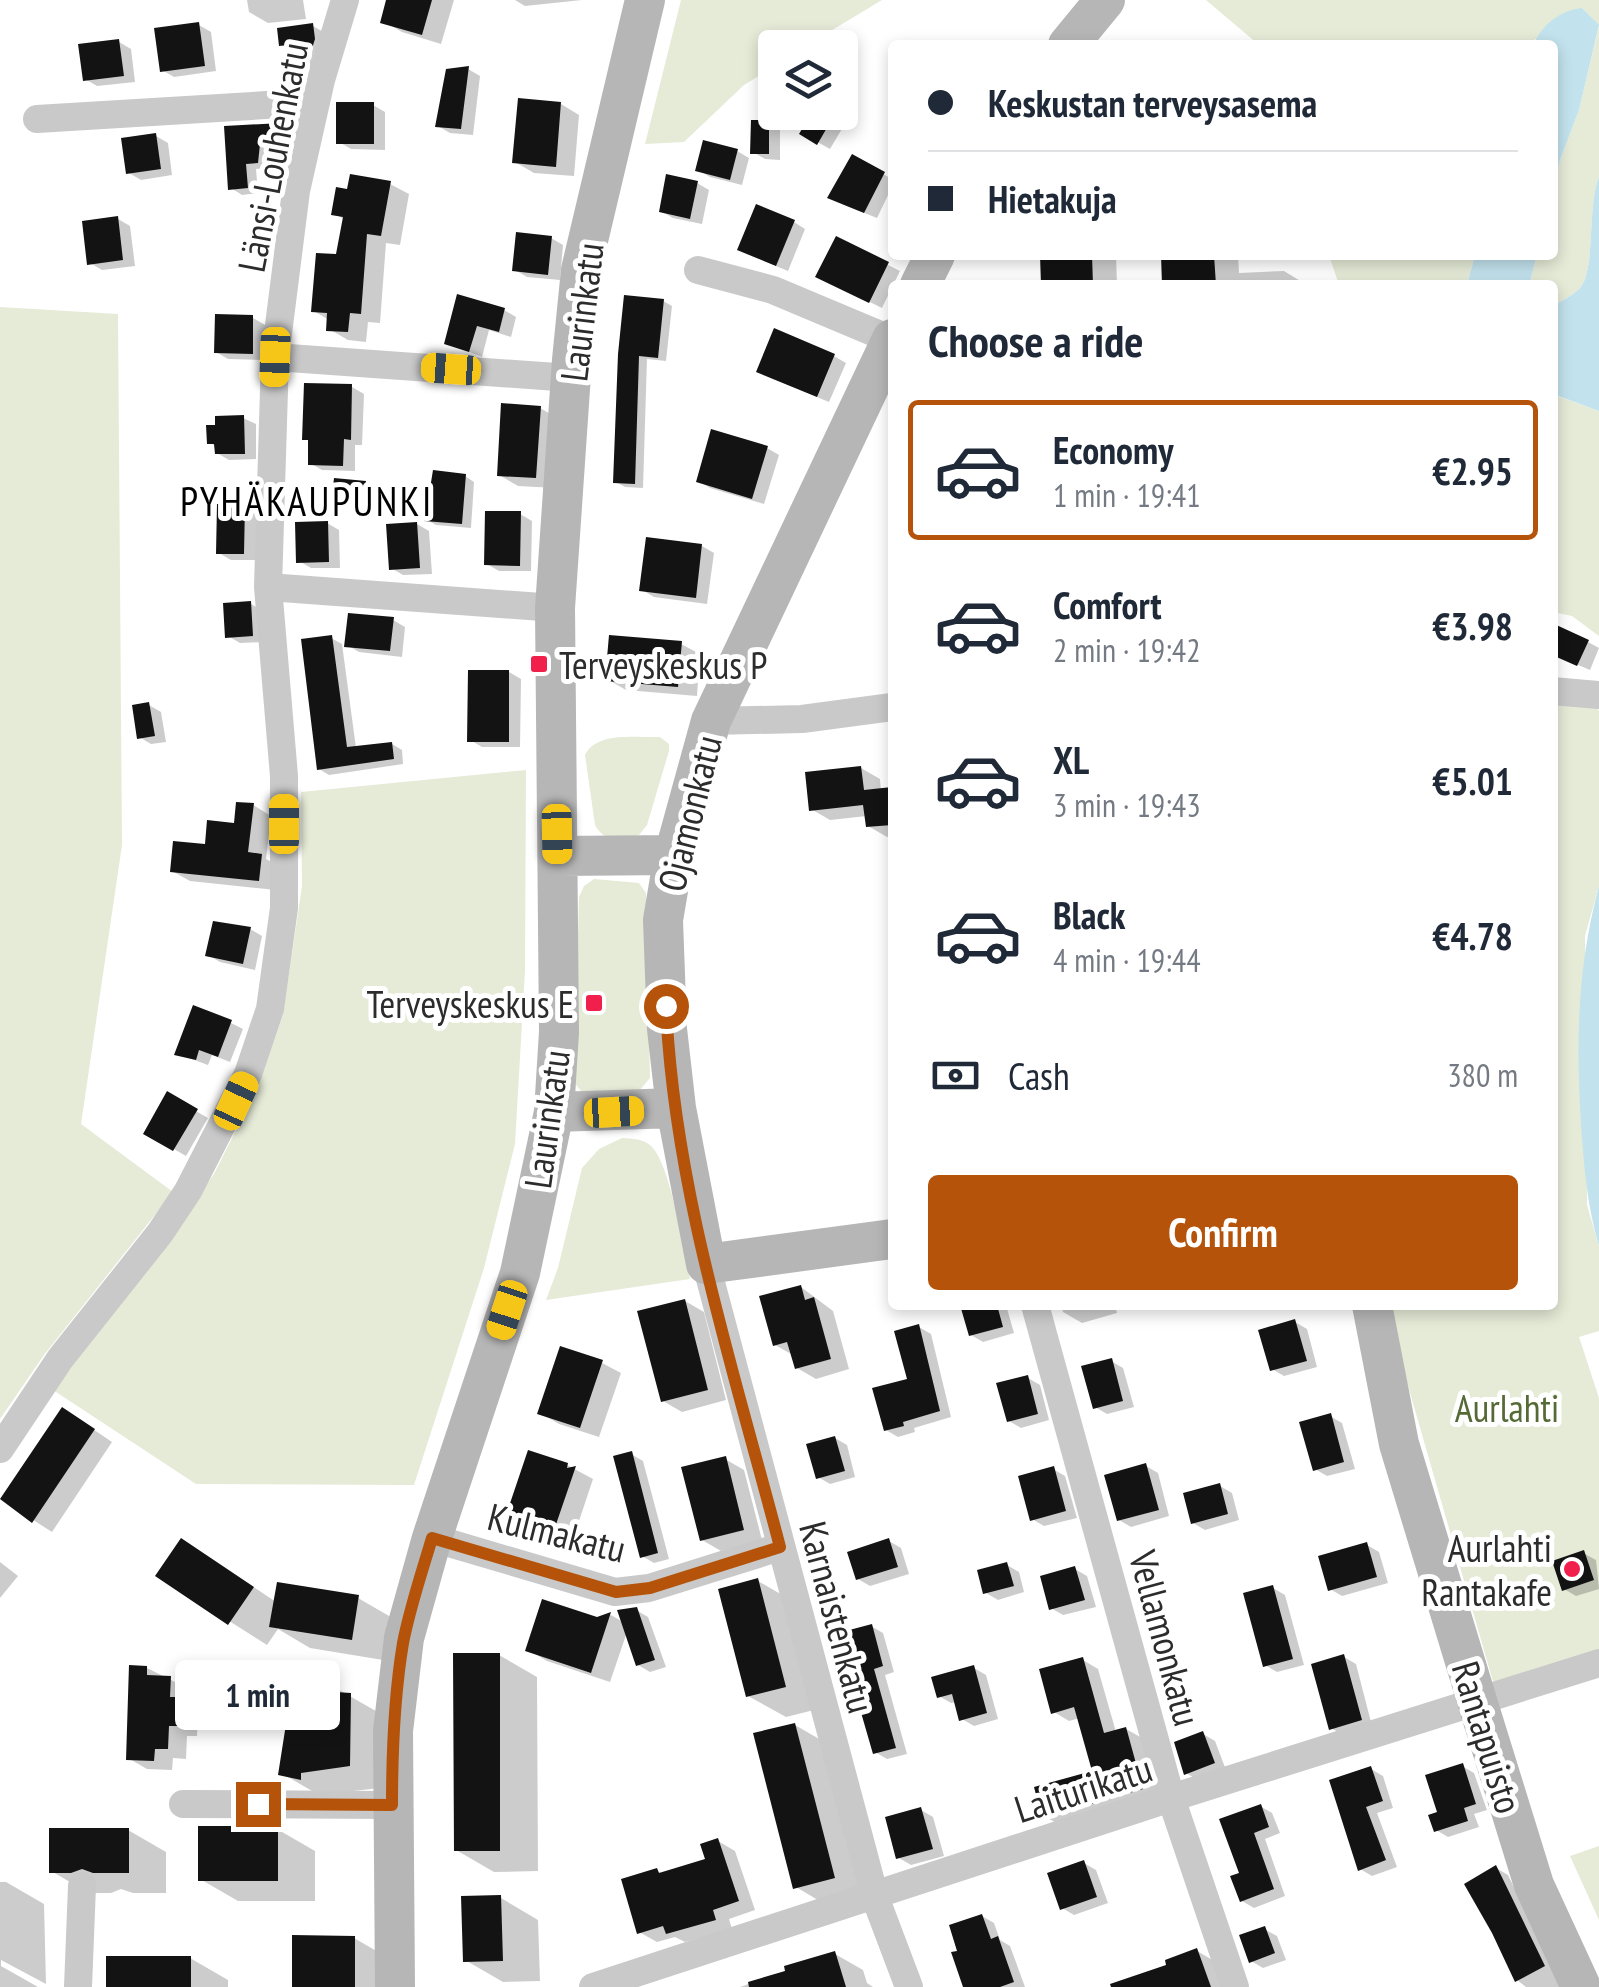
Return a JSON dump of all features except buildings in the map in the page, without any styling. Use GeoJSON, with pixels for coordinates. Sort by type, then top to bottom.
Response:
{"type":"FeatureCollection","features":[{"type":"Feature","properties":{"kind":"street","name":"Länsi-Louhenkatu"},"geometry":{"type":"LineString","coordinates":[[0,1449],[60,1359],[160,1233],[188,1191],[248,1074],[270,1009],[284,908],[284,794],[268,586],[275,357],[296,191],[345,0]]}},
{"type":"Feature","properties":{"kind":"street","name":"Laurinkatu"},"geometry":{"type":"LineString","coordinates":[[396,1987],[392,1731],[404,1638],[432,1538],[520,1273],[554,1112],[559,1032],[555,608],[571,378],[581,270],[644,0]]}},
{"type":"Feature","properties":{"kind":"street"},"geometry":{"type":"LineString","coordinates":[[1072,40],[1105,0]]}},
{"type":"Feature","properties":{"kind":"street"},"geometry":{"type":"LineString","coordinates":[[37,119],[316,102]]}},
{"type":"Feature","properties":{"kind":"street"},"geometry":{"type":"LineString","coordinates":[[698,270],[773,290],[888,338]]}},
{"type":"Feature","properties":{"kind":"street","name":"Ojamonkatu"},"geometry":{"type":"LineString","coordinates":[[706,1264],[676,1108],[663,960],[663,920],[674,855],[711,721],[888,348]]}},
{"type":"Feature","properties":{"kind":"street"},"geometry":{"type":"LineString","coordinates":[[275,357],[571,378]]}},
{"type":"Feature","properties":{"kind":"street"},"geometry":{"type":"LineString","coordinates":[[268,586],[555,608]]}},
{"type":"Feature","properties":{"kind":"street"},"geometry":{"type":"LineString","coordinates":[[1558,693],[1599,696]]}},
{"type":"Feature","properties":{"kind":"street"},"geometry":{"type":"LineString","coordinates":[[711,721],[802,719],[888,708]]}},
{"type":"Feature","properties":{"kind":"street"},"geometry":{"type":"LineString","coordinates":[[558,856],[674,855]]}},
{"type":"Feature","properties":{"kind":"street"},"geometry":{"type":"LineString","coordinates":[[554,1112],[676,1108]]}},
{"type":"Feature","properties":{"kind":"street"},"geometry":{"type":"LineString","coordinates":[[706,1264],[888,1240]]}},
{"type":"Feature","properties":{"kind":"street","name":"Karnaistenkatu"},"geometry":{"type":"LineString","coordinates":[[706,1264],[875,1897],[909,1987]]}},
{"type":"Feature","properties":{"kind":"street","name":"Vellamonkatu"},"geometry":{"type":"LineString","coordinates":[[1036,1310],[1171,1798],[1235,1987]]}},
{"type":"Feature","properties":{"kind":"street","name":"Rantapuisto"},"geometry":{"type":"LineString","coordinates":[[1373,1310],[1399,1444],[1478,1704],[1534,1884],[1581,1987]]}},
{"type":"Feature","properties":{"kind":"street","name":"Kulmakatu"},"geometry":{"type":"LineString","coordinates":[[432,1538],[616,1592],[650,1588],[780,1547]]}},
{"type":"Feature","properties":{"kind":"street","name":"Laiturikatu"},"geometry":{"type":"LineString","coordinates":[[592,1987],[1599,1663]]}},
{"type":"Feature","properties":{"kind":"street"},"geometry":{"type":"LineString","coordinates":[[183,1804],[392,1805]]}},
{"type":"Feature","properties":{"kind":"street"},"geometry":{"type":"LineString","coordinates":[[78,1987],[82,1886]]}},
{"type":"Feature","properties":{"kind":"green space"},"geometry":{"type":"Polygon","coordinates":[[[681,0],[882,0],[832,30],[758,30],[758,76],[684,142],[645,144],[681,0]]]}},
{"type":"Feature","properties":{"kind":"green space"},"geometry":{"type":"Polygon","coordinates":[[[1206,0],[1599,0],[1599,26],[1582,8],[1534,40],[1253,40],[1206,0]]]}},
{"type":"Feature","properties":{"kind":"green space"},"geometry":{"type":"Polygon","coordinates":[[[1599,26],[1599,177],[1588,267],[1580,288],[1558,304],[1558,280],[1530,280],[1536,260],[1558,260],[1558,169],[1579,110],[1599,26]]]}},
{"type":"Feature","properties":{"kind":"green space"},"geometry":{"type":"Polygon","coordinates":[[[1331,260],[1474,260],[1468,280],[1337,280],[1331,260]]]}},
{"type":"Feature","properties":{"kind":"green space"},"geometry":{"type":"Polygon","coordinates":[[[0,307],[118,314],[122,845],[81,1124],[173,1192],[44,1355],[0,1419],[0,307]]]}},
{"type":"Feature","properties":{"kind":"green space"},"geometry":{"type":"Polygon","coordinates":[[[1558,396],[1599,411],[1599,636],[1572,616],[1558,613],[1558,396]]]}},
{"type":"Feature","properties":{"kind":"green space","name":"Aurlahti"},"geometry":{"type":"Polygon","coordinates":[[[1558,702],[1593,703],[1599,711],[1599,886],[1585,936],[1587,1205],[1599,1246],[1599,1331],[1579,1337],[1599,1398],[1599,1650],[1494,1685],[1400,1358],[1390,1310],[1558,1310],[1558,702]]]}},
{"type":"Feature","properties":{"kind":"green space"},"geometry":{"type":"Polygon","coordinates":[[[660,737],[669,744],[669,751],[647,825],[639,835],[609,838],[595,825],[585,755],[598,742],[608,739],[660,737]]]}},
{"type":"Feature","properties":{"kind":"green space"},"geometry":{"type":"Polygon","coordinates":[[[526,770],[525,971],[515,1144],[484,1268],[414,1485],[196,1484],[53,1390],[214,1174],[258,1086],[283,1015],[302,886],[301,792],[526,770]]]}},
{"type":"Feature","properties":{"kind":"green space"},"geometry":{"type":"Polygon","coordinates":[[[594,879],[639,883],[646,893],[650,1078],[639,1091],[584,1095],[574,1082],[579,897],[584,886],[594,879]]]}},
{"type":"Feature","properties":{"kind":"green space"},"geometry":{"type":"Polygon","coordinates":[[[622,1138],[645,1142],[659,1157],[671,1190],[690,1279],[546,1300],[558,1268],[582,1168],[599,1149],[622,1138]]]}},
{"type":"Feature","properties":{"kind":"green space"},"geometry":{"type":"Polygon","coordinates":[[[1599,1846],[1599,1920],[1570,1856],[1599,1846]]]}},
{"type":"Feature","properties":{"kind":"water"},"geometry":{"type":"Polygon","coordinates":[[[1582,8],[1599,25],[1579,110],[1558,169],[1558,40],[1536,40],[1553,20],[1582,8]]]}},
{"type":"Feature","properties":{"kind":"water"},"geometry":{"type":"Polygon","coordinates":[[[1599,177],[1599,411],[1558,396],[1558,304],[1577,291],[1585,279],[1599,177]]]}},
{"type":"Feature","properties":{"kind":"water"},"geometry":{"type":"Polygon","coordinates":[[[1474,260],[1536,260],[1530,280],[1468,280],[1474,260]]]}},
{"type":"Feature","properties":{"kind":"water"},"geometry":{"type":"Polygon","coordinates":[[[1599,886],[1599,1246],[1585,1171],[1579,1063],[1582,975],[1599,886]]]}},
{"type":"Feature","properties":{"kind":"place","name":"Terveyskeskus P"},"geometry":{"type":"Point","coordinates":[539,664]}},
{"type":"Feature","properties":{"kind":"place","name":"Terveyskeskus E"},"geometry":{"type":"Point","coordinates":[594,1003]}},
{"type":"Feature","properties":{"kind":"place","name":"Aurlahti Rantakafe"},"geometry":{"type":"Point","coordinates":[1572,1569]}},
{"type":"Feature","properties":{"kind":"district","name":"PYHÄKAUPUNKI"},"geometry":{"type":"Point","coordinates":[307,501]}},
{"type":"Feature","properties":{"kind":"route"},"geometry":{"type":"LineString","coordinates":[[258,1804],[392,1805],[392,1731],[397,1683],[404,1638],[432,1538],[616,1592],[650,1588],[780,1547],[701,1249],[676,1108],[666,1006]]}}]}
